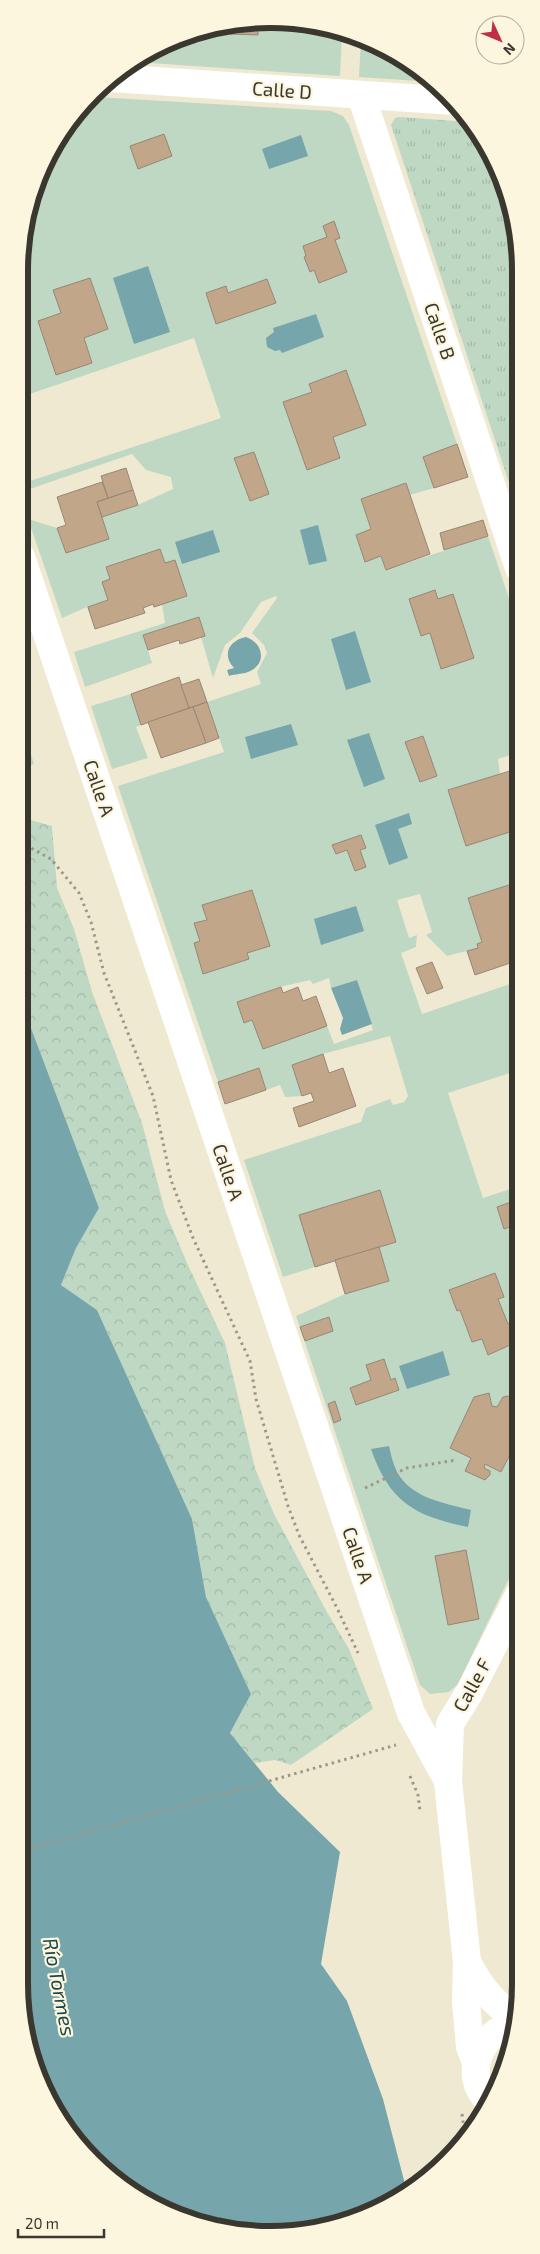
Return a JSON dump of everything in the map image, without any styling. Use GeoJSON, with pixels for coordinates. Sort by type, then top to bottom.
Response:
{"type":"FeatureCollection","features":[{"type":"Feature","properties":{"kind":"street","name":"Calle D"},"geometry":{"type":"LineString","coordinates":[[121,79],[443,101]]}},
{"type":"Feature","properties":{"kind":"street","name":"Calle B"},"geometry":{"type":"LineString","coordinates":[[361,95],[512,547]]}},
{"type":"Feature","properties":{"kind":"street","name":"Calle A"},"geometry":{"type":"LineString","coordinates":[[28,581],[411,1713],[448,1781]]}},
{"type":"Feature","properties":{"kind":"street","name":"Calle F"},"geometry":{"type":"LineString","coordinates":[[448,1781],[450,1724],[470,1693],[512,1609]]}},
{"type":"Feature","properties":{"kind":"street"},"geometry":{"type":"LineString","coordinates":[[448,1781],[467,1962],[466,2002],[469,2038],[476,2062],[476,2075],[485,2095]]}},
{"type":"Feature","properties":{"kind":"street"},"geometry":{"type":"LineString","coordinates":[[467,1962],[481,1988],[491,2000],[510,2014]]}},
{"type":"Feature","properties":{"kind":"street"},"geometry":{"type":"LineString","coordinates":[[476,2062],[481,2049],[489,2038],[501,2029],[509,2027]]}},
{"type":"Feature","properties":{"kind":"path"},"geometry":{"type":"LineString","coordinates":[[28,846],[51,859],[78,893],[91,922],[104,973],[153,1096],[171,1180],[193,1238],[250,1361],[256,1399],[288,1506],[299,1535],[338,1608],[362,1660]]}},
{"type":"Feature","properties":{"kind":"path"},"geometry":{"type":"LineString","coordinates":[[362,1489],[407,1468],[457,1460]]}},
{"type":"Feature","properties":{"kind":"path"},"geometry":{"type":"LineString","coordinates":[[394,1737],[400,1753]]}},
{"type":"Feature","properties":{"kind":"path"},"geometry":{"type":"LineString","coordinates":[[28,1849],[397,1745]]}},
{"type":"Feature","properties":{"kind":"path"},"geometry":{"type":"LineString","coordinates":[[408,1769],[418,1794],[420,1814]]}},
{"type":"Feature","properties":{"kind":"green space"},"geometry":{"type":"Polygon","coordinates":[[[258,28],[286,28],[317,32],[342,38],[340,76],[144,63],[192,40],[221,33],[257,35],[258,28]]]}},
{"type":"Feature","properties":{"kind":"green space"},"geometry":{"type":"Polygon","coordinates":[[[361,45],[405,68],[422,81],[359,77],[361,45]]]}},
{"type":"Feature","properties":{"kind":"green space"},"geometry":{"type":"Polygon","coordinates":[[[101,97],[331,111],[343,116],[349,125],[457,444],[424,457],[434,488],[410,495],[406,483],[361,499],[371,529],[356,535],[365,561],[381,556],[386,570],[488,536],[512,607],[512,754],[498,759],[500,774],[449,790],[466,846],[512,831],[512,884],[468,898],[482,942],[477,944],[478,948],[447,956],[426,935],[432,932],[420,894],[397,900],[409,938],[417,935],[416,947],[401,953],[422,1014],[512,983],[512,1072],[448,1093],[483,1198],[512,1188],[512,1202],[497,1207],[504,1229],[512,1226],[512,1572],[458,1684],[449,1692],[430,1694],[420,1685],[296,1316],[345,1294],[389,1281],[379,1247],[396,1241],[380,1190],[300,1215],[315,1267],[283,1277],[244,1160],[361,1122],[366,1108],[390,1099],[393,1105],[404,1102],[408,1096],[390,1036],[323,1054],[292,1065],[302,1096],[285,1097],[280,1085],[266,1090],[259,1068],[218,1082],[118,786],[224,752],[207,702],[261,684],[257,672],[267,653],[264,645],[252,633],[277,598],[276,596],[261,602],[240,633],[225,645],[213,678],[201,637],[205,636],[199,617],[143,635],[152,663],[85,687],[74,652],[165,623],[162,605],[154,607],[152,605],[143,608],[145,613],[95,629],[87,607],[62,618],[28,519],[57,528],[66,553],[109,539],[102,517],[138,505],[173,489],[171,477],[146,470],[132,454],[28,490],[28,482],[221,418],[194,338],[28,395],[28,254],[32,223],[46,177],[68,135],[101,97]],[[329,978],[313,984],[310,980],[280,987],[237,1002],[244,1022],[252,1020],[327,1026],[334,1044],[373,1030],[357,980],[331,988],[329,978]]]}},
{"type":"Feature","properties":{"kind":"green space"},"geometry":{"type":"Polygon","coordinates":[[[395,118],[462,121],[480,149],[500,192],[508,223],[512,254],[512,492],[391,125],[395,118]]]}},
{"type":"Feature","properties":{"kind":"green space"},"geometry":{"type":"Polygon","coordinates":[[[131,694],[141,725],[136,727],[148,758],[112,769],[91,706],[131,694]]]}},
{"type":"Feature","properties":{"kind":"green space"},"geometry":{"type":"Polygon","coordinates":[[[28,745],[34,764],[28,766],[28,745]]]}},
{"type":"Feature","properties":{"kind":"green space"},"geometry":{"type":"Polygon","coordinates":[[[28,819],[52,826],[57,888],[74,929],[92,992],[142,1123],[165,1211],[225,1343],[255,1468],[274,1514],[349,1649],[373,1709],[291,1765],[275,1760],[255,1763],[230,1733],[251,1694],[206,1597],[192,1519],[97,1310],[61,1285],[76,1248],[99,1208],[28,1020],[28,819]]]}},
{"type":"Feature","properties":{"kind":"water"},"geometry":{"type":"Polygon","coordinates":[[[301,135],[308,156],[269,169],[262,149],[301,135]]]}},
{"type":"Feature","properties":{"kind":"water"},"geometry":{"type":"Polygon","coordinates":[[[148,266],[170,332],[134,344],[113,278],[148,266]]]}},
{"type":"Feature","properties":{"kind":"water"},"geometry":{"type":"Polygon","coordinates":[[[316,314],[324,337],[282,353],[280,350],[275,351],[267,347],[266,338],[274,332],[273,328],[316,314]]]}},
{"type":"Feature","properties":{"kind":"water"},"geometry":{"type":"Polygon","coordinates":[[[318,525],[327,561],[309,565],[300,530],[318,525]]]}},
{"type":"Feature","properties":{"kind":"water"},"geometry":{"type":"Polygon","coordinates":[[[213,530],[220,552],[182,564],[175,542],[213,530]]]}},
{"type":"Feature","properties":{"kind":"water"},"geometry":{"type":"Polygon","coordinates":[[[355,631],[371,682],[346,690],[331,639],[355,631]]]}},
{"type":"Feature","properties":{"kind":"water"},"geometry":{"type":"Polygon","coordinates":[[[246,637],[252,640],[259,649],[261,659],[259,664],[248,672],[229,676],[227,670],[234,668],[228,658],[229,648],[236,641],[246,637]]]}},
{"type":"Feature","properties":{"kind":"water"},"geometry":{"type":"Polygon","coordinates":[[[291,724],[298,745],[251,759],[245,737],[291,724]]]}},
{"type":"Feature","properties":{"kind":"water"},"geometry":{"type":"Polygon","coordinates":[[[369,733],[385,779],[364,787],[347,740],[369,733]]]}},
{"type":"Feature","properties":{"kind":"water"},"geometry":{"type":"Polygon","coordinates":[[[409,813],[412,824],[398,829],[408,858],[389,865],[375,825],[409,813]]]}},
{"type":"Feature","properties":{"kind":"water"},"geometry":{"type":"Polygon","coordinates":[[[356,906],[364,931],[321,945],[314,919],[356,906]]]}},
{"type":"Feature","properties":{"kind":"water"},"geometry":{"type":"Polygon","coordinates":[[[357,980],[372,1024],[342,1035],[340,1029],[343,1018],[331,988],[357,980]]]}},
{"type":"Feature","properties":{"kind":"water","name":"Río Tormes"},"geometry":{"type":"Polygon","coordinates":[[[28,1020],[99,1208],[76,1248],[61,1285],[97,1310],[192,1519],[206,1597],[251,1694],[230,1733],[278,1792],[340,1852],[321,1964],[347,2001],[383,2099],[405,2186],[363,2208],[333,2218],[286,2226],[254,2226],[223,2222],[192,2214],[135,2186],[110,2166],[88,2144],[68,2119],[40,2062],[32,2031],[28,2000],[28,1020]]]}},
{"type":"Feature","properties":{"kind":"water"},"geometry":{"type":"Polygon","coordinates":[[[443,1351],[450,1375],[407,1389],[399,1366],[443,1351]]]}},
{"type":"Feature","properties":{"kind":"water"},"geometry":{"type":"Polygon","coordinates":[[[389,1446],[397,1472],[403,1481],[430,1499],[471,1510],[468,1527],[449,1523],[419,1512],[396,1495],[378,1467],[371,1449],[389,1446]]]}},
{"type":"Feature","properties":{"kind":"building"},"geometry":{"type":"Polygon","coordinates":[[[258,28],[258,35],[230,34],[230,31],[258,28]]]}},
{"type":"Feature","properties":{"kind":"building"},"geometry":{"type":"Polygon","coordinates":[[[164,134],[172,156],[138,169],[130,146],[164,134]]]}},
{"type":"Feature","properties":{"kind":"building"},"geometry":{"type":"Polygon","coordinates":[[[334,221],[340,238],[335,240],[347,272],[319,283],[314,270],[310,272],[304,257],[306,256],[303,246],[327,237],[323,226],[334,221]]]}},
{"type":"Feature","properties":{"kind":"building"},"geometry":{"type":"Polygon","coordinates":[[[90,278],[108,329],[84,338],[92,363],[56,375],[38,321],[61,313],[53,290],[90,278]]]}},
{"type":"Feature","properties":{"kind":"building"},"geometry":{"type":"Polygon","coordinates":[[[267,279],[276,303],[216,324],[206,293],[226,286],[228,293],[267,279]]]}},
{"type":"Feature","properties":{"kind":"building"},"geometry":{"type":"Polygon","coordinates":[[[346,370],[366,425],[333,437],[340,458],[307,470],[283,402],[312,392],[309,384],[346,370]]]}},
{"type":"Feature","properties":{"kind":"building"},"geometry":{"type":"Polygon","coordinates":[[[457,444],[468,477],[434,488],[423,457],[457,444]]]}},
{"type":"Feature","properties":{"kind":"building"},"geometry":{"type":"Polygon","coordinates":[[[254,452],[269,494],[250,501],[234,458],[254,452]]]}},
{"type":"Feature","properties":{"kind":"building"},"geometry":{"type":"Polygon","coordinates":[[[126,468],[133,490],[108,498],[101,476],[126,468]]]}},
{"type":"Feature","properties":{"kind":"building"},"geometry":{"type":"Polygon","coordinates":[[[102,482],[108,498],[97,502],[109,539],[66,553],[57,528],[66,525],[57,497],[102,482]]]}},
{"type":"Feature","properties":{"kind":"building"},"geometry":{"type":"Polygon","coordinates":[[[406,483],[430,554],[386,570],[381,556],[365,562],[356,535],[371,529],[361,499],[406,483]]]}},
{"type":"Feature","properties":{"kind":"building"},"geometry":{"type":"Polygon","coordinates":[[[133,490],[138,505],[102,517],[97,502],[133,490]]]}},
{"type":"Feature","properties":{"kind":"building"},"geometry":{"type":"Polygon","coordinates":[[[483,520],[488,536],[444,550],[440,533],[483,520]]]}},
{"type":"Feature","properties":{"kind":"building"},"geometry":{"type":"Polygon","coordinates":[[[160,549],[165,563],[175,560],[187,596],[154,607],[153,604],[143,608],[145,613],[95,629],[88,607],[108,600],[102,582],[110,579],[106,567],[160,549]]]}},
{"type":"Feature","properties":{"kind":"building"},"geometry":{"type":"Polygon","coordinates":[[[435,590],[438,599],[453,594],[474,658],[441,669],[430,633],[421,636],[409,599],[435,590]]]}},
{"type":"Feature","properties":{"kind":"building"},"geometry":{"type":"Polygon","coordinates":[[[199,617],[205,636],[180,644],[179,640],[148,650],[143,635],[199,617]]]}},
{"type":"Feature","properties":{"kind":"building"},"geometry":{"type":"Polygon","coordinates":[[[179,677],[189,708],[141,725],[131,694],[179,677]]]}},
{"type":"Feature","properties":{"kind":"building"},"geometry":{"type":"Polygon","coordinates":[[[199,679],[207,702],[189,708],[181,685],[199,679]]]}},
{"type":"Feature","properties":{"kind":"building"},"geometry":{"type":"Polygon","coordinates":[[[207,702],[219,738],[206,743],[193,707],[207,702]]]}},
{"type":"Feature","properties":{"kind":"building"},"geometry":{"type":"Polygon","coordinates":[[[193,707],[206,743],[161,758],[148,722],[193,707]]]}},
{"type":"Feature","properties":{"kind":"building"},"geometry":{"type":"Polygon","coordinates":[[[423,736],[437,776],[420,782],[405,742],[423,736]]]}},
{"type":"Feature","properties":{"kind":"building"},"geometry":{"type":"Polygon","coordinates":[[[512,770],[512,831],[466,846],[448,790],[512,770]]]}},
{"type":"Feature","properties":{"kind":"building"},"geometry":{"type":"Polygon","coordinates":[[[361,835],[366,848],[360,850],[366,867],[355,871],[347,850],[336,854],[332,845],[361,835]]]}},
{"type":"Feature","properties":{"kind":"building"},"geometry":{"type":"Polygon","coordinates":[[[512,884],[512,962],[475,975],[467,951],[478,948],[477,944],[482,942],[468,898],[512,884]]]}},
{"type":"Feature","properties":{"kind":"building"},"geometry":{"type":"Polygon","coordinates":[[[252,890],[270,946],[247,953],[249,959],[203,974],[194,943],[200,941],[194,923],[207,920],[202,905],[252,890]]]}},
{"type":"Feature","properties":{"kind":"building"},"geometry":{"type":"Polygon","coordinates":[[[432,962],[443,988],[427,994],[416,968],[432,962]]]}},
{"type":"Feature","properties":{"kind":"building"},"geometry":{"type":"Polygon","coordinates":[[[281,987],[283,993],[298,987],[303,1001],[316,996],[327,1026],[263,1049],[252,1020],[244,1023],[237,1002],[281,987]]]}},
{"type":"Feature","properties":{"kind":"building"},"geometry":{"type":"Polygon","coordinates":[[[323,1054],[329,1073],[343,1068],[356,1106],[299,1127],[293,1108],[314,1101],[311,1093],[302,1096],[292,1065],[323,1054]]]}},
{"type":"Feature","properties":{"kind":"building"},"geometry":{"type":"Polygon","coordinates":[[[259,1068],[266,1090],[225,1104],[218,1082],[259,1068]]]}},
{"type":"Feature","properties":{"kind":"building"},"geometry":{"type":"Polygon","coordinates":[[[380,1190],[396,1242],[315,1267],[299,1215],[380,1190]]]}},
{"type":"Feature","properties":{"kind":"building"},"geometry":{"type":"Polygon","coordinates":[[[512,1202],[512,1226],[504,1229],[497,1207],[512,1202]]]}},
{"type":"Feature","properties":{"kind":"building"},"geometry":{"type":"Polygon","coordinates":[[[379,1247],[389,1281],[345,1294],[335,1260],[379,1247]]]}},
{"type":"Feature","properties":{"kind":"building"},"geometry":{"type":"Polygon","coordinates":[[[495,1273],[504,1297],[498,1299],[508,1324],[512,1322],[512,1344],[488,1355],[482,1339],[472,1342],[460,1310],[457,1311],[449,1290],[495,1273]]]}},
{"type":"Feature","properties":{"kind":"building"},"geometry":{"type":"Polygon","coordinates":[[[329,1317],[333,1331],[305,1341],[300,1327],[329,1317]]]}},
{"type":"Feature","properties":{"kind":"building"},"geometry":{"type":"Polygon","coordinates":[[[384,1359],[391,1380],[395,1378],[399,1390],[356,1405],[350,1388],[371,1380],[366,1365],[384,1359]]]}},
{"type":"Feature","properties":{"kind":"building"},"geometry":{"type":"Polygon","coordinates":[[[489,1393],[492,1406],[497,1407],[503,1397],[508,1396],[512,1398],[512,1407],[509,1414],[512,1416],[512,1451],[501,1472],[485,1464],[484,1468],[490,1471],[490,1475],[485,1480],[465,1471],[471,1458],[450,1448],[474,1397],[489,1393]]]}},
{"type":"Feature","properties":{"kind":"building"},"geometry":{"type":"Polygon","coordinates":[[[335,1401],[341,1420],[334,1423],[328,1404],[335,1401]]]}},
{"type":"Feature","properties":{"kind":"building"},"geometry":{"type":"Polygon","coordinates":[[[466,1550],[479,1619],[448,1625],[435,1556],[466,1550]]]}}]}
